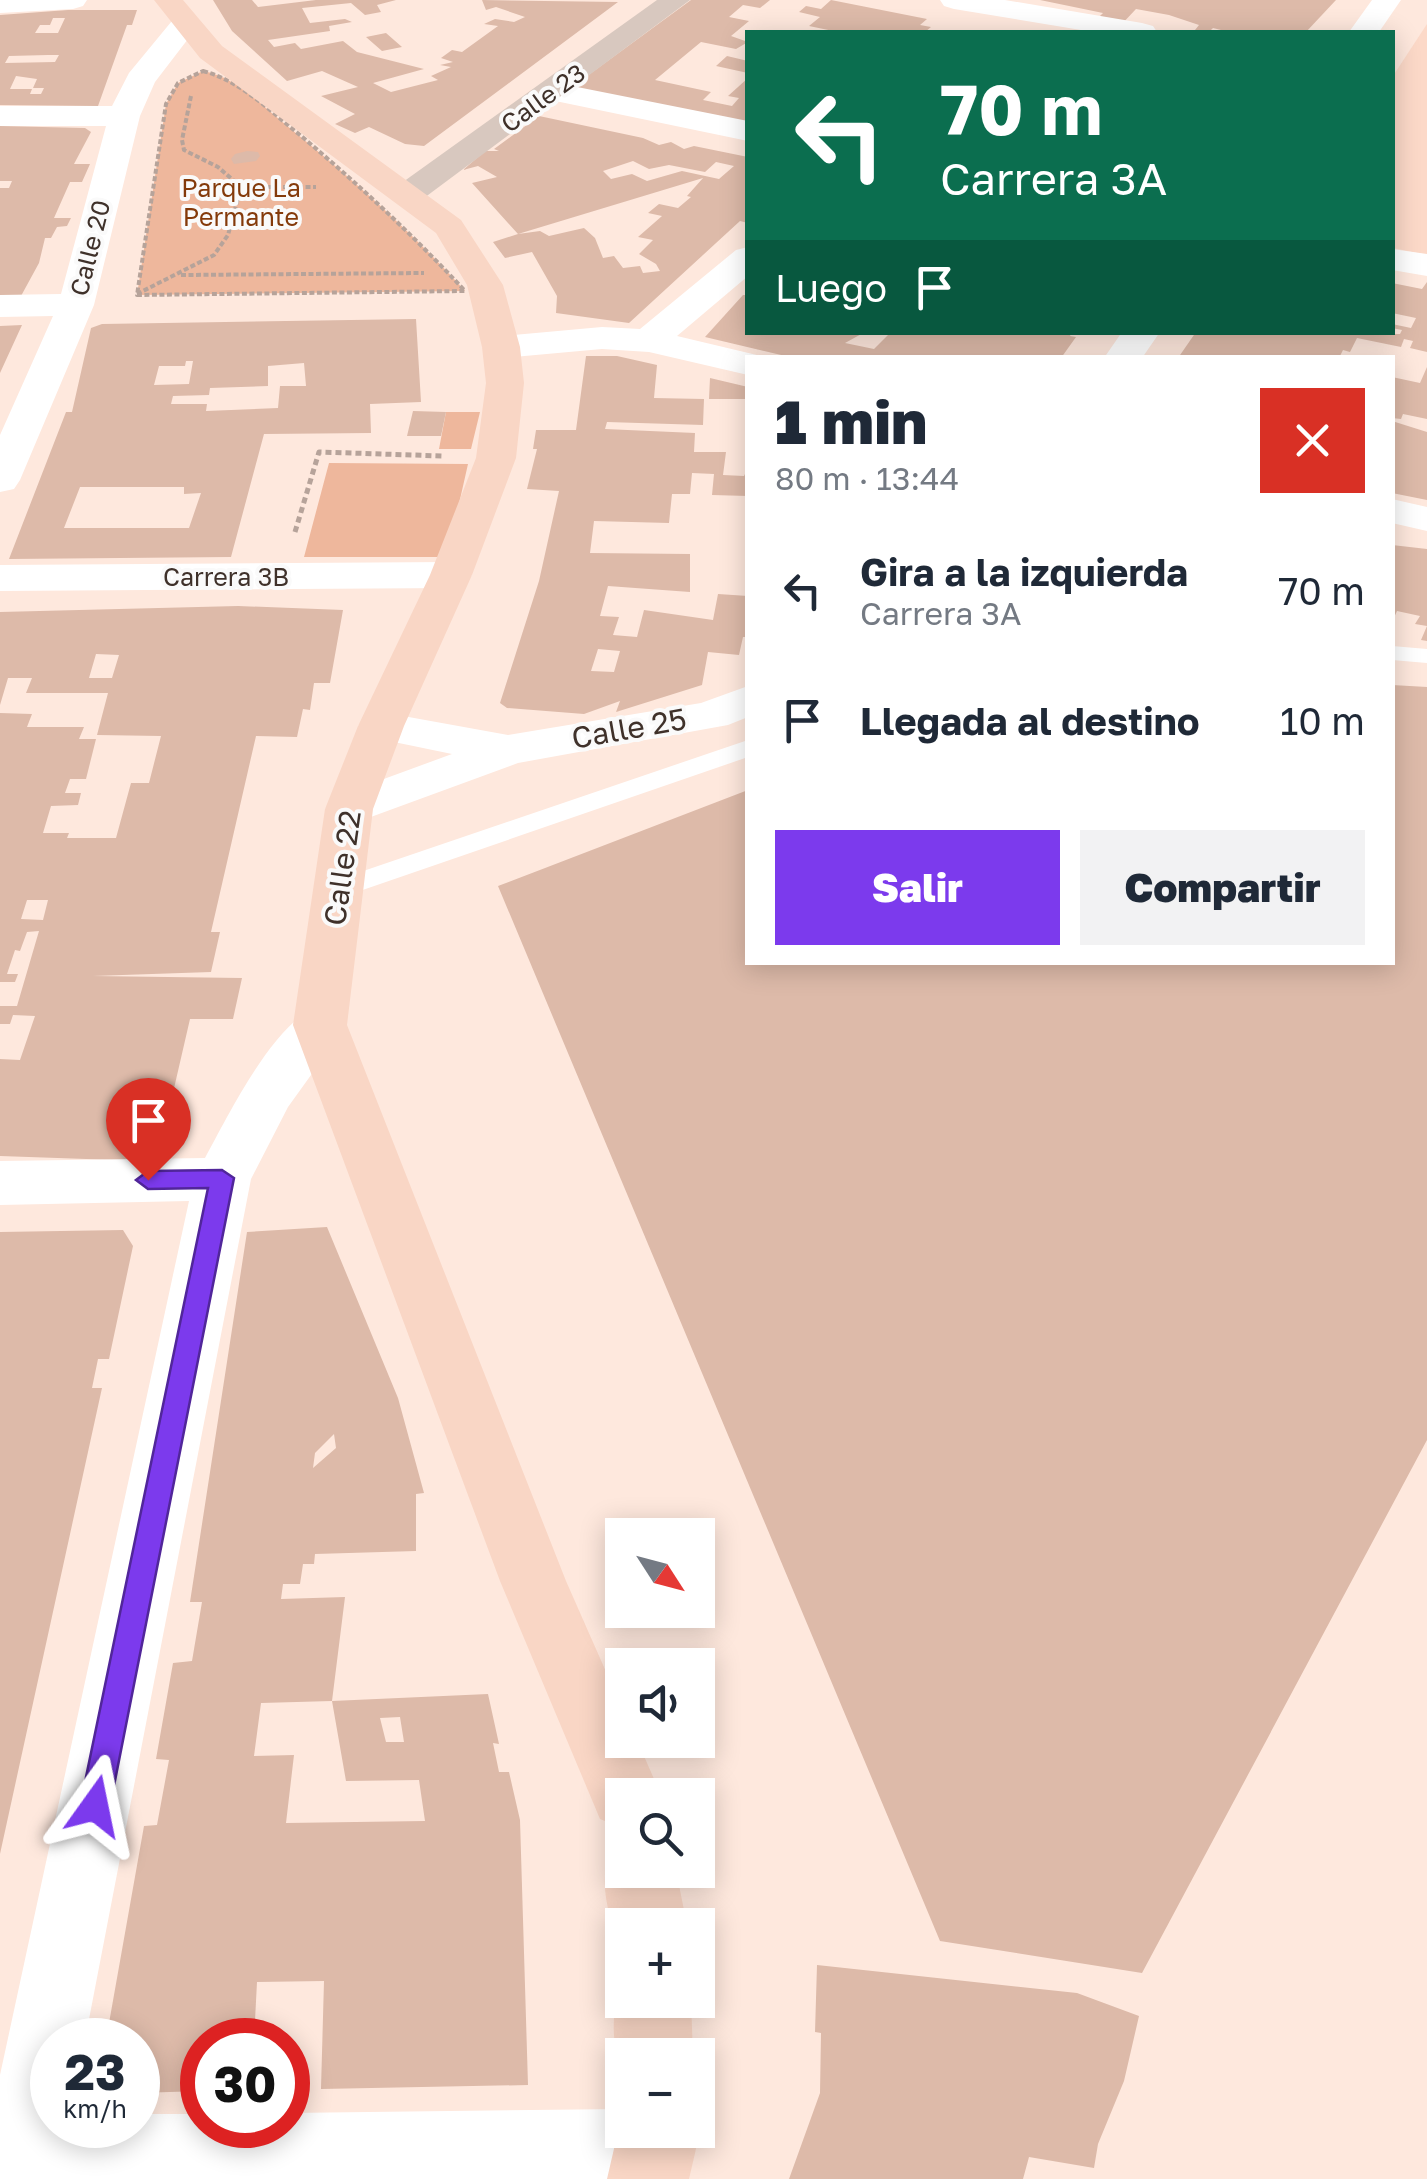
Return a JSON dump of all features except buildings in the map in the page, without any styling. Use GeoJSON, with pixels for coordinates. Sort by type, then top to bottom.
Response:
{"type":"FeatureCollection","features":[{"type":"Feature","properties":{"kind":"main road","name":"Calle 22"},"geometry":{"type":"LineString","coordinates":[[177,11],[211,52],[449,227],[484,286],[502,347],[505,383],[496,458],[451,575],[381,726],[349,809],[320,1025],[533,1581],[618,1778]]}},
{"type":"Feature","properties":{"kind":"street"},"geometry":{"type":"LineString","coordinates":[[0,4],[73,0]]}},
{"type":"Feature","properties":{"kind":"street","name":"Calle 23"},"geometry":{"type":"LineString","coordinates":[[408,194],[676,0]]}},
{"type":"Feature","properties":{"kind":"street"},"geometry":{"type":"LineString","coordinates":[[954,0],[1018,5],[1133,30]]}},
{"type":"Feature","properties":{"kind":"street"},"geometry":{"type":"LineString","coordinates":[[1366,30],[1388,0]]}},
{"type":"Feature","properties":{"kind":"street"},"geometry":{"type":"LineString","coordinates":[[993,30],[1018,5]]}},
{"type":"Feature","properties":{"kind":"street","name":"Calle 20"},"geometry":{"type":"LineString","coordinates":[[0,480],[76,304],[124,116],[177,11]]}},
{"type":"Feature","properties":{"kind":"street"},"geometry":{"type":"LineString","coordinates":[[552,91],[745,129]]}},
{"type":"Feature","properties":{"kind":"street"},"geometry":{"type":"LineString","coordinates":[[0,116],[124,116]]}},
{"type":"Feature","properties":{"kind":"street"},"geometry":{"type":"LineString","coordinates":[[1395,259],[1427,266]]}},
{"type":"Feature","properties":{"kind":"street"},"geometry":{"type":"LineString","coordinates":[[649,341],[745,260]]}},
{"type":"Feature","properties":{"kind":"street"},"geometry":{"type":"LineString","coordinates":[[0,306],[76,304]]}},
{"type":"Feature","properties":{"kind":"street"},"geometry":{"type":"LineString","coordinates":[[1124,355],[1140,335]]}},
{"type":"Feature","properties":{"kind":"street"},"geometry":{"type":"LineString","coordinates":[[502,347],[602,338],[649,341],[745,363]]}},
{"type":"Feature","properties":{"kind":"street"},"geometry":{"type":"LineString","coordinates":[[1395,513],[1427,519]]}},
{"type":"Feature","properties":{"kind":"street","name":"Carrera 3B"},"geometry":{"type":"LineString","coordinates":[[0,578],[451,575]]}},
{"type":"Feature","properties":{"kind":"street","name":"Calle 25"},"geometry":{"type":"LineString","coordinates":[[349,809],[508,750],[712,715],[745,701]]}},
{"type":"Feature","properties":{"kind":"street","name":"Calle 25"},"geometry":{"type":"LineString","coordinates":[[381,726],[508,750]]}},
{"type":"Feature","properties":{"kind":"street"},"geometry":{"type":"LineString","coordinates":[[320,1025],[266,1096],[222,1178],[14,2164],[653,2152]]}},
{"type":"Feature","properties":{"kind":"street"},"geometry":{"type":"LineString","coordinates":[[0,1182],[222,1178]]}},
{"type":"Feature","properties":{"kind":"lane"},"geometry":{"type":"LineString","coordinates":[[1395,653],[1427,656]]}},
{"type":"Feature","properties":{"kind":"lane"},"geometry":{"type":"LineString","coordinates":[[341,888],[745,749]]}},
{"type":"Feature","properties":{"kind":"path"},"geometry":{"type":"LineString","coordinates":[[203,71],[229,79],[362,188],[466,291],[137,295],[166,104],[178,83],[203,71]]}},
{"type":"Feature","properties":{"kind":"path"},"geometry":{"type":"LineString","coordinates":[[190,96],[182,140],[184,150],[218,167],[241,187],[328,187]]}},
{"type":"Feature","properties":{"kind":"path"},"geometry":{"type":"LineString","coordinates":[[137,295],[158,280],[211,259],[224,245],[241,187]]}},
{"type":"Feature","properties":{"kind":"path"},"geometry":{"type":"LineString","coordinates":[[345,188],[362,188]]}},
{"type":"Feature","properties":{"kind":"path"},"geometry":{"type":"LineString","coordinates":[[175,275],[449,273]]}},
{"type":"Feature","properties":{"kind":"path"},"geometry":{"type":"LineString","coordinates":[[282,576],[319,452],[496,458]]}},
{"type":"Feature","properties":{"kind":"shaded area"},"geometry":{"type":"Polygon","coordinates":[[[1427,24],[1427,255],[1395,248],[1395,73],[1427,24]]]}},
{"type":"Feature","properties":{"kind":"green space","name":"Parque La Permante"},"geometry":{"type":"Polygon","coordinates":[[[203,71],[237,85],[257,100],[401,225],[465,291],[137,295],[166,104],[178,83],[203,71]]]}},
{"type":"Feature","properties":{"kind":"green space"},"geometry":{"type":"Polygon","coordinates":[[[446,412],[480,412],[471,449],[439,449],[446,412]]]}},
{"type":"Feature","properties":{"kind":"green space"},"geometry":{"type":"Polygon","coordinates":[[[329,463],[468,464],[447,557],[304,557],[329,463]]]}},
{"type":"Feature","properties":{"kind":"route"},"geometry":{"type":"LineString","coordinates":[[95,1806],[222,1178],[148,1180]]}}]}
